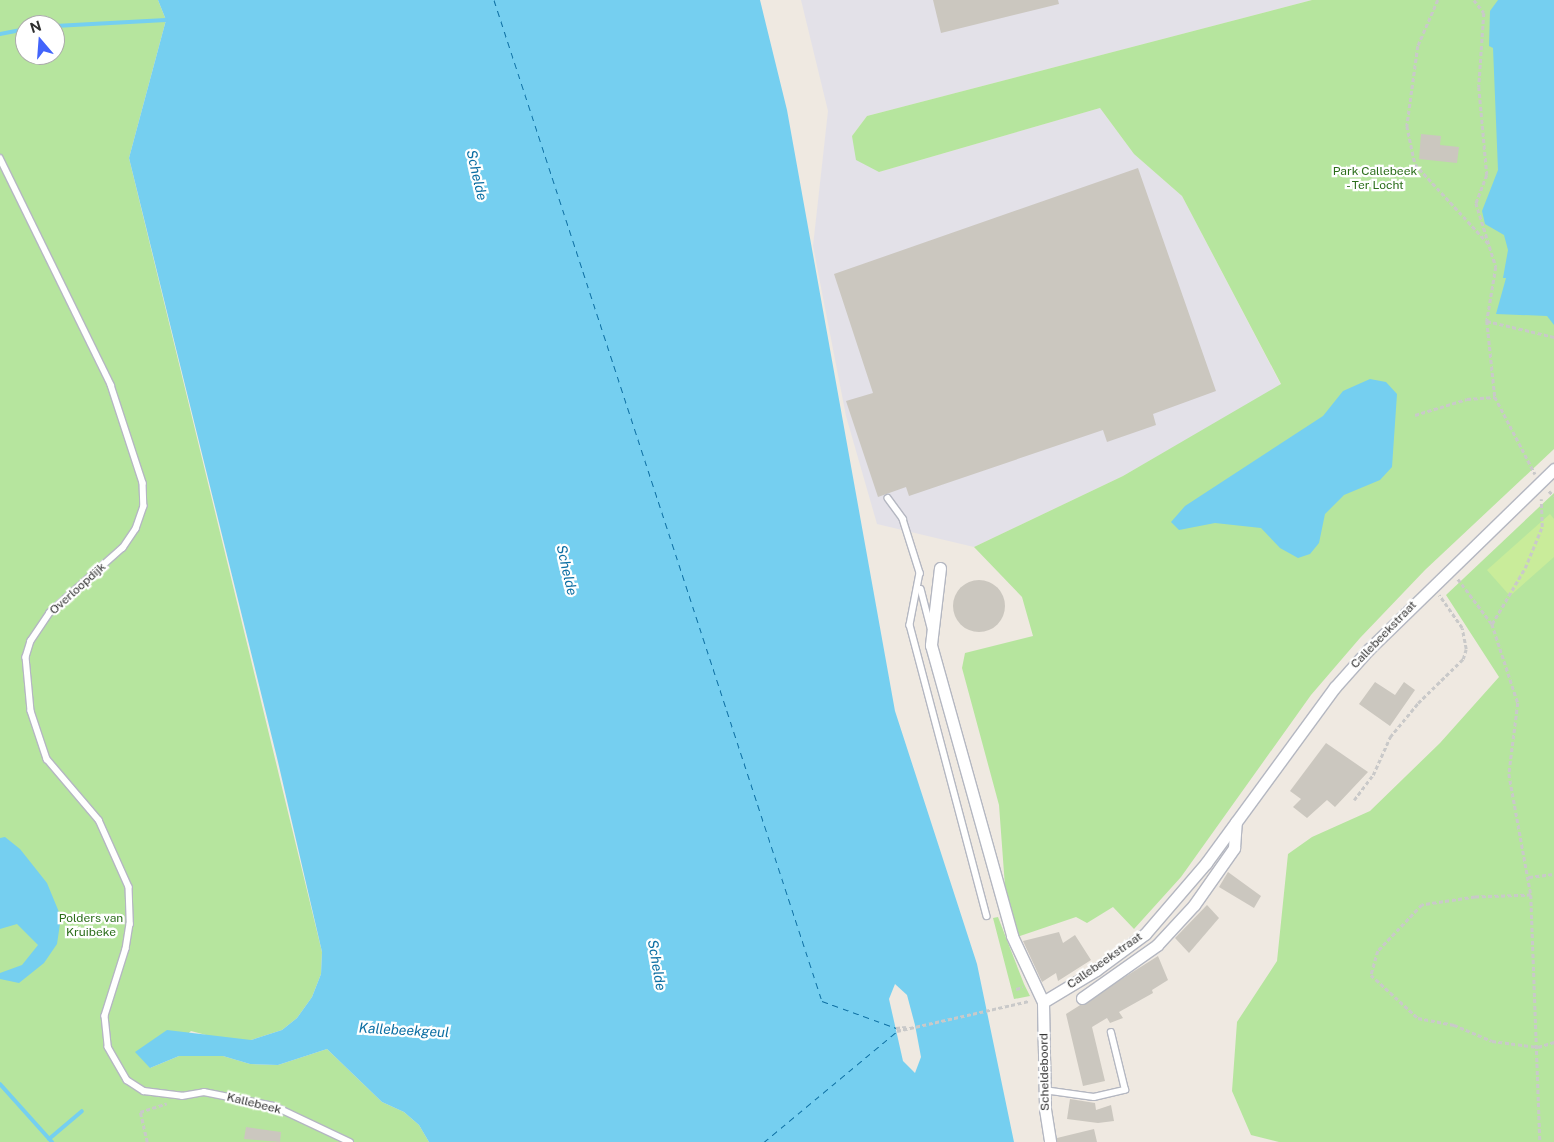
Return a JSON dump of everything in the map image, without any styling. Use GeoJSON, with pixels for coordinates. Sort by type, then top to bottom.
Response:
{"type":"FeatureCollection","features":[{"type":"Feature","properties":{"kind":"street","name":"Callebeekstraat"},"geometry":{"type":"LineString","coordinates":[[1043,1002],[1096,970],[1145,934],[1206,863],[1335,687],[1432,585],[1554,469]]}},
{"type":"Feature","properties":{"kind":"street"},"geometry":{"type":"LineString","coordinates":[[940,568],[931,628],[940,678],[1012,936],[1043,1002]]}},
{"type":"Feature","properties":{"kind":"street","name":"Callebeekstraat"},"geometry":{"type":"LineString","coordinates":[[1082,998],[1157,945],[1194,905],[1234,848],[1236,820]]}},
{"type":"Feature","properties":{"kind":"street","name":"Scheldeboord"},"geometry":{"type":"LineString","coordinates":[[1043,1002],[1044,1090],[1050,1142]]}},
{"type":"Feature","properties":{"kind":"lane","name":"Overloopdijk"},"geometry":{"type":"LineString","coordinates":[[0,158],[97,355],[139,462],[144,506],[136,529],[122,548],[64,598],[40,624],[26,657],[28,689],[35,733],[46,759],[99,820],[129,887],[130,924],[126,948],[105,1016],[108,1046],[127,1080],[144,1091],[182,1096]]}},
{"type":"Feature","properties":{"kind":"lane"},"geometry":{"type":"LineString","coordinates":[[888,498],[903,519],[915,553],[920,585],[931,628]]}},
{"type":"Feature","properties":{"kind":"lane"},"geometry":{"type":"LineString","coordinates":[[920,585],[910,625],[987,916]]}},
{"type":"Feature","properties":{"kind":"lane"},"geometry":{"type":"LineString","coordinates":[[1044,1090],[1094,1097],[1125,1090],[1111,1033]]}},
{"type":"Feature","properties":{"kind":"lane","name":"Kallebeek"},"geometry":{"type":"LineString","coordinates":[[182,1096],[204,1092],[274,1106],[350,1142]]}},
{"type":"Feature","properties":{"kind":"path"},"geometry":{"type":"LineString","coordinates":[[1438,0],[1418,46],[1407,126],[1415,164],[1489,244]]}},
{"type":"Feature","properties":{"kind":"path"},"geometry":{"type":"LineString","coordinates":[[1474,0],[1484,13],[1479,87],[1488,175],[1476,203],[1496,267],[1488,321],[1495,397],[1540,483],[1542,527],[1525,568],[1492,624]]}},
{"type":"Feature","properties":{"kind":"path"},"geometry":{"type":"LineString","coordinates":[[1488,321],[1554,337]]}},
{"type":"Feature","properties":{"kind":"path"},"geometry":{"type":"LineString","coordinates":[[1415,416],[1467,399],[1495,397]]}},
{"type":"Feature","properties":{"kind":"path"},"geometry":{"type":"LineString","coordinates":[[1450,568],[1492,624],[1518,702],[1509,774],[1531,895],[1540,1142]]}},
{"type":"Feature","properties":{"kind":"path"},"geometry":{"type":"LineString","coordinates":[[1354,800],[1374,775],[1390,738],[1462,659],[1466,649],[1462,628],[1432,585]]}},
{"type":"Feature","properties":{"kind":"path"},"geometry":{"type":"LineString","coordinates":[[1529,877],[1554,874]]}},
{"type":"Feature","properties":{"kind":"path"},"geometry":{"type":"LineString","coordinates":[[1531,895],[1475,897],[1422,906],[1378,951],[1371,975],[1418,1018],[1454,1025],[1492,1041],[1538,1047],[1554,1042]]}},
{"type":"Feature","properties":{"kind":"path"},"geometry":{"type":"LineString","coordinates":[[897,1030],[1003,1006],[1043,1002]]}},
{"type":"Feature","properties":{"kind":"path"},"geometry":{"type":"LineString","coordinates":[[147,1142],[140,1112],[182,1096]]}},
{"type":"Feature","properties":{"kind":"shaded area"},"geometry":{"type":"Polygon","coordinates":[[[801,0],[1312,0],[867,116],[852,136],[879,172],[1100,108],[1134,154],[1182,196],[1281,385],[1123,476],[974,547],[877,524],[846,416],[813,246],[828,111],[801,0]]]}},
{"type":"Feature","properties":{"kind":"green space","name":"Polders van Kruibeke"},"geometry":{"type":"Polygon","coordinates":[[[0,0],[158,0],[166,20],[129,158],[322,952],[321,974],[312,997],[297,1018],[282,1030],[251,1040],[225,1040],[191,1031],[150,1068],[179,1056],[223,1056],[250,1064],[278,1065],[327,1049],[382,1102],[404,1112],[419,1125],[429,1142],[0,1142],[0,0]]]}},
{"type":"Feature","properties":{"kind":"green space","name":"Park Callebeek - Ter Locht"},"geometry":{"type":"Polygon","coordinates":[[[1312,0],[1554,0],[1554,449],[1425,570],[1360,638],[1311,695],[1181,877],[1134,929],[1113,907],[1087,923],[1076,917],[1017,937],[1006,900],[999,805],[962,668],[965,653],[1033,636],[1022,597],[974,547],[1123,476],[1281,384],[1182,196],[1134,154],[1100,108],[879,172],[856,160],[852,136],[867,116],[1312,0]]]}},
{"type":"Feature","properties":{"kind":"green space"},"geometry":{"type":"Polygon","coordinates":[[[1554,493],[1554,1142],[1279,1142],[1251,1135],[1232,1091],[1237,1022],[1277,961],[1288,854],[1312,837],[1370,811],[1440,743],[1499,677],[1446,595],[1554,493]]]}},
{"type":"Feature","properties":{"kind":"green space"},"geometry":{"type":"Polygon","coordinates":[[[1550,514],[1554,519],[1554,557],[1510,596],[1487,570],[1550,514]]]}},
{"type":"Feature","properties":{"kind":"green space"},"geometry":{"type":"Polygon","coordinates":[[[998,917],[1030,996],[1014,999],[993,918],[998,917]]]}},
{"type":"Feature","properties":{"kind":"water","name":"Schelde"},"geometry":{"type":"Polygon","coordinates":[[[158,0],[760,0],[787,110],[895,711],[977,964],[1014,1142],[429,1142],[419,1125],[404,1112],[382,1102],[327,1049],[278,1065],[250,1064],[223,1056],[179,1056],[150,1068],[135,1052],[167,1030],[251,1040],[282,1030],[297,1018],[312,997],[321,974],[322,952],[278,762],[129,158],[166,20],[158,0]]]}},
{"type":"Feature","properties":{"kind":"water"},"geometry":{"type":"Polygon","coordinates":[[[1498,0],[1554,0],[1554,325],[1547,316],[1496,314],[1506,278],[1503,278],[1508,250],[1504,235],[1485,224],[1482,211],[1498,170],[1493,48],[1489,46],[1490,11],[1498,0]]]}},
{"type":"Feature","properties":{"kind":"water"},"geometry":{"type":"Polygon","coordinates":[[[1370,379],[1386,382],[1397,394],[1392,467],[1380,480],[1344,495],[1325,514],[1319,543],[1310,554],[1298,558],[1280,548],[1261,528],[1215,523],[1179,530],[1171,522],[1185,506],[1323,416],[1343,391],[1370,379]]]}},
{"type":"Feature","properties":{"kind":"water"},"geometry":{"type":"Polygon","coordinates":[[[5,837],[20,849],[47,883],[61,917],[57,944],[44,963],[19,983],[0,979],[0,973],[22,965],[38,945],[17,924],[0,929],[0,838],[5,837]]]}},
{"type":"Feature","properties":{"kind":"pier"},"geometry":{"type":"Polygon","coordinates":[[[895,984],[907,995],[915,1025],[921,1057],[915,1073],[903,1061],[889,999],[895,984]]]}},
{"type":"Feature","properties":{"kind":"building"},"geometry":{"type":"Polygon","coordinates":[[[933,0],[1058,0],[1059,4],[941,33],[933,0]]]}},
{"type":"Feature","properties":{"kind":"building"},"geometry":{"type":"Polygon","coordinates":[[[1421,134],[1441,136],[1440,145],[1459,147],[1457,163],[1419,159],[1421,134]]]}},
{"type":"Feature","properties":{"kind":"building"},"geometry":{"type":"Polygon","coordinates":[[[1138,168],[1216,391],[1153,414],[1156,425],[1107,442],[1103,430],[909,496],[906,487],[878,497],[846,401],[873,393],[834,274],[1138,168]]]}},
{"type":"Feature","properties":{"kind":"building"},"geometry":{"type":"Polygon","coordinates":[[[974,580],[984,580],[993,584],[1001,592],[1005,606],[1001,620],[993,628],[984,632],[974,632],[965,628],[957,620],[953,611],[953,601],[957,592],[965,584],[974,580]]]}},
{"type":"Feature","properties":{"kind":"building"},"geometry":{"type":"Polygon","coordinates":[[[1375,682],[1395,695],[1404,682],[1415,690],[1390,726],[1359,704],[1375,682]]]}},
{"type":"Feature","properties":{"kind":"building"},"geometry":{"type":"Polygon","coordinates":[[[1326,743],[1368,772],[1335,807],[1327,800],[1307,818],[1293,807],[1301,799],[1290,791],[1326,743]]]}},
{"type":"Feature","properties":{"kind":"building"},"geometry":{"type":"Polygon","coordinates":[[[1228,872],[1261,896],[1254,908],[1219,887],[1228,872]]]}},
{"type":"Feature","properties":{"kind":"building"},"geometry":{"type":"Polygon","coordinates":[[[1207,905],[1219,918],[1189,953],[1175,938],[1207,905]]]}},
{"type":"Feature","properties":{"kind":"building"},"geometry":{"type":"Polygon","coordinates":[[[1059,932],[1063,943],[1075,935],[1091,960],[1058,981],[1056,973],[1042,982],[1023,941],[1059,932]]]}},
{"type":"Feature","properties":{"kind":"building"},"geometry":{"type":"Polygon","coordinates":[[[1158,956],[1168,980],[1152,990],[1153,993],[1119,1012],[1123,1018],[1110,1023],[1107,1018],[1092,1027],[1105,1081],[1083,1086],[1066,1014],[1158,956]]]}},
{"type":"Feature","properties":{"kind":"building"},"geometry":{"type":"Polygon","coordinates":[[[1070,1099],[1095,1103],[1096,1110],[1111,1105],[1114,1121],[1098,1123],[1067,1119],[1070,1099]]]}},
{"type":"Feature","properties":{"kind":"building"},"geometry":{"type":"Polygon","coordinates":[[[246,1127],[281,1132],[280,1142],[244,1139],[246,1127]]]}},
{"type":"Feature","properties":{"kind":"building"},"geometry":{"type":"Polygon","coordinates":[[[1094,1129],[1097,1142],[1057,1142],[1057,1138],[1094,1129]]]}},
{"type":"Feature","properties":{"kind":"waterway"},"geometry":{"type":"LineString","coordinates":[[65,25],[166,20]]}},
{"type":"Feature","properties":{"kind":"waterway"},"geometry":{"type":"LineString","coordinates":[[0,34],[15,31]]}},
{"type":"Feature","properties":{"kind":"waterway"},"geometry":{"type":"LineString","coordinates":[[0,1084],[52,1142]]}},
{"type":"Feature","properties":{"kind":"waterway","name":"Kallebeekgeul"},"geometry":{"type":"LineString","coordinates":[[49,1139],[82,1111]]}},
{"type":"Feature","properties":{"kind":"ferry route"},"geometry":{"type":"LineString","coordinates":[[494,0],[822,1001],[896,1028]]}},
{"type":"Feature","properties":{"kind":"ferry route"},"geometry":{"type":"LineString","coordinates":[[764,1142],[897,1031]]}}]}
